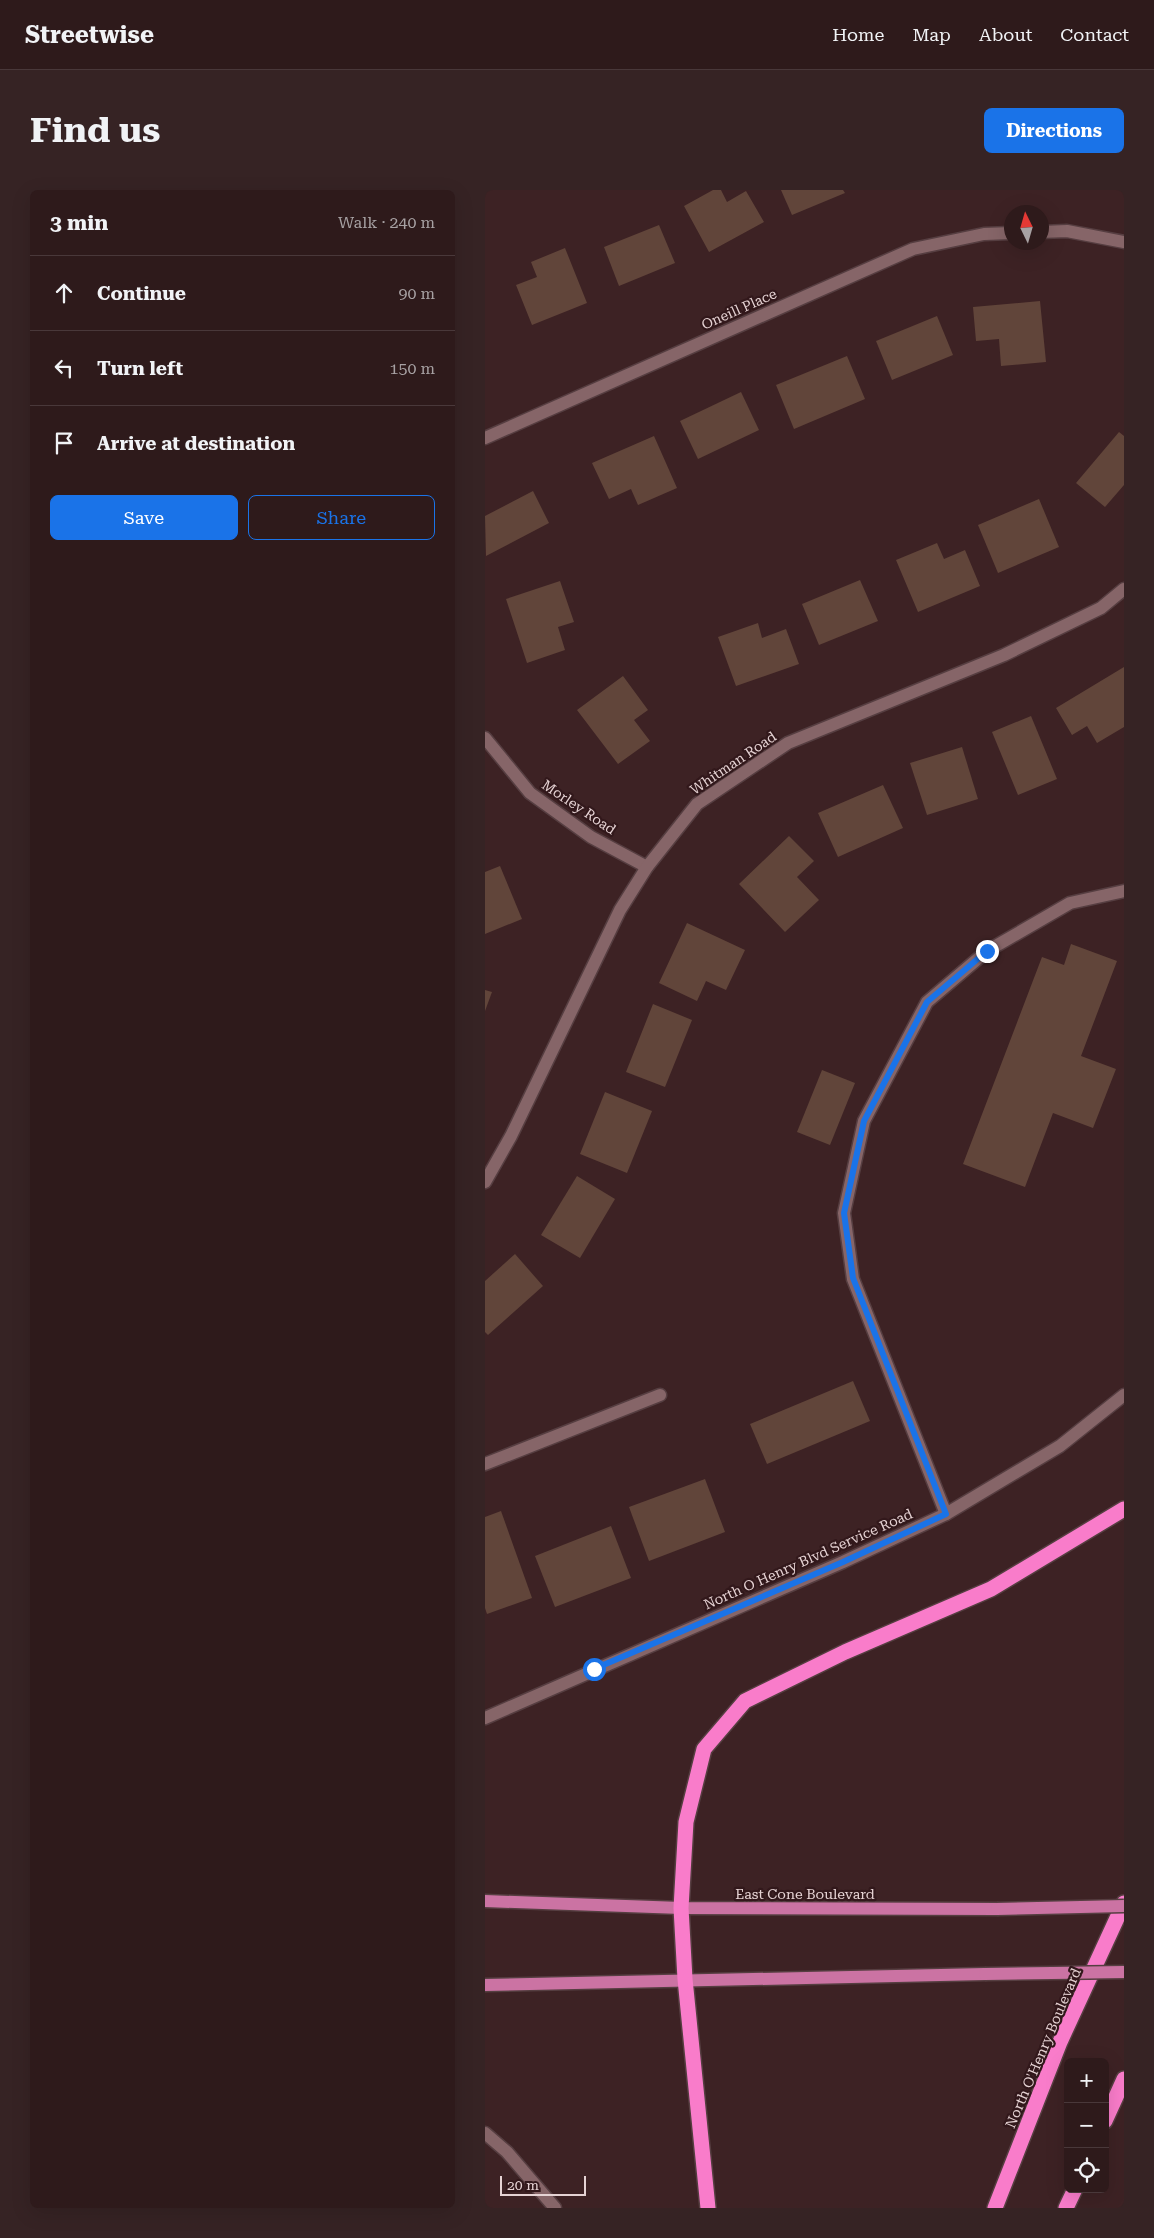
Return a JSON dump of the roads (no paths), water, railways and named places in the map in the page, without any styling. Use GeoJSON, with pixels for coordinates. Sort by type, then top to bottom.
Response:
{"type":"FeatureCollection","features":[{"type":"Feature","properties":{"kind":"highway"},"geometry":{"type":"LineString","coordinates":[[707,2208],[685,1979],[681,1908],[687,1822],[704,1749],[745,1701],[845,1652],[991,1589],[1124,1509]]}},
{"type":"Feature","properties":{"kind":"highway","name":"North O'Henry Boulevard"},"geometry":{"type":"LineString","coordinates":[[995,2208],[1060,2042],[1124,1904]]}},
{"type":"Feature","properties":{"kind":"highway"},"geometry":{"type":"LineString","coordinates":[[1109,2112],[1124,2079]]}},
{"type":"Feature","properties":{"kind":"highway"},"geometry":{"type":"LineString","coordinates":[[1066,2208],[1073,2193]]}},
{"type":"Feature","properties":{"kind":"main road","name":"East Cone Boulevard"},"geometry":{"type":"LineString","coordinates":[[485,1901],[681,1908],[997,1909],[1124,1904]]}},
{"type":"Feature","properties":{"kind":"main road"},"geometry":{"type":"LineString","coordinates":[[485,1985],[685,1979],[1124,1972]]}},
{"type":"Feature","properties":{"kind":"street"},"geometry":{"type":"LineString","coordinates":[[1049,231],[1067,230],[1124,242]]}},
{"type":"Feature","properties":{"kind":"street","name":"Oneill Place"},"geometry":{"type":"LineString","coordinates":[[485,438],[913,249],[984,234],[1004,233]]}},
{"type":"Feature","properties":{"kind":"street","name":"Whitman Road"},"geometry":{"type":"LineString","coordinates":[[485,1182],[511,1136],[620,910],[647,867],[697,804],[788,743],[1004,655],[1101,608],[1124,589]]}},
{"type":"Feature","properties":{"kind":"street","name":"Morley Road"},"geometry":{"type":"LineString","coordinates":[[485,738],[530,793],[591,837],[647,867]]}},
{"type":"Feature","properties":{"kind":"street"},"geometry":{"type":"LineString","coordinates":[[946,1514],[853,1278],[844,1213],[864,1121],[927,1002],[987,951],[1070,903],[1124,891]]}},
{"type":"Feature","properties":{"kind":"street"},"geometry":{"type":"LineString","coordinates":[[485,1464],[660,1395]]}},
{"type":"Feature","properties":{"kind":"street","name":"North O Henry Blvd Service Road"},"geometry":{"type":"LineString","coordinates":[[485,1718],[843,1562],[946,1514],[1060,1446],[1124,1395]]}},
{"type":"Feature","properties":{"kind":"street"},"geometry":{"type":"LineString","coordinates":[[485,2133],[507,2152],[555,2208]]}}]}
